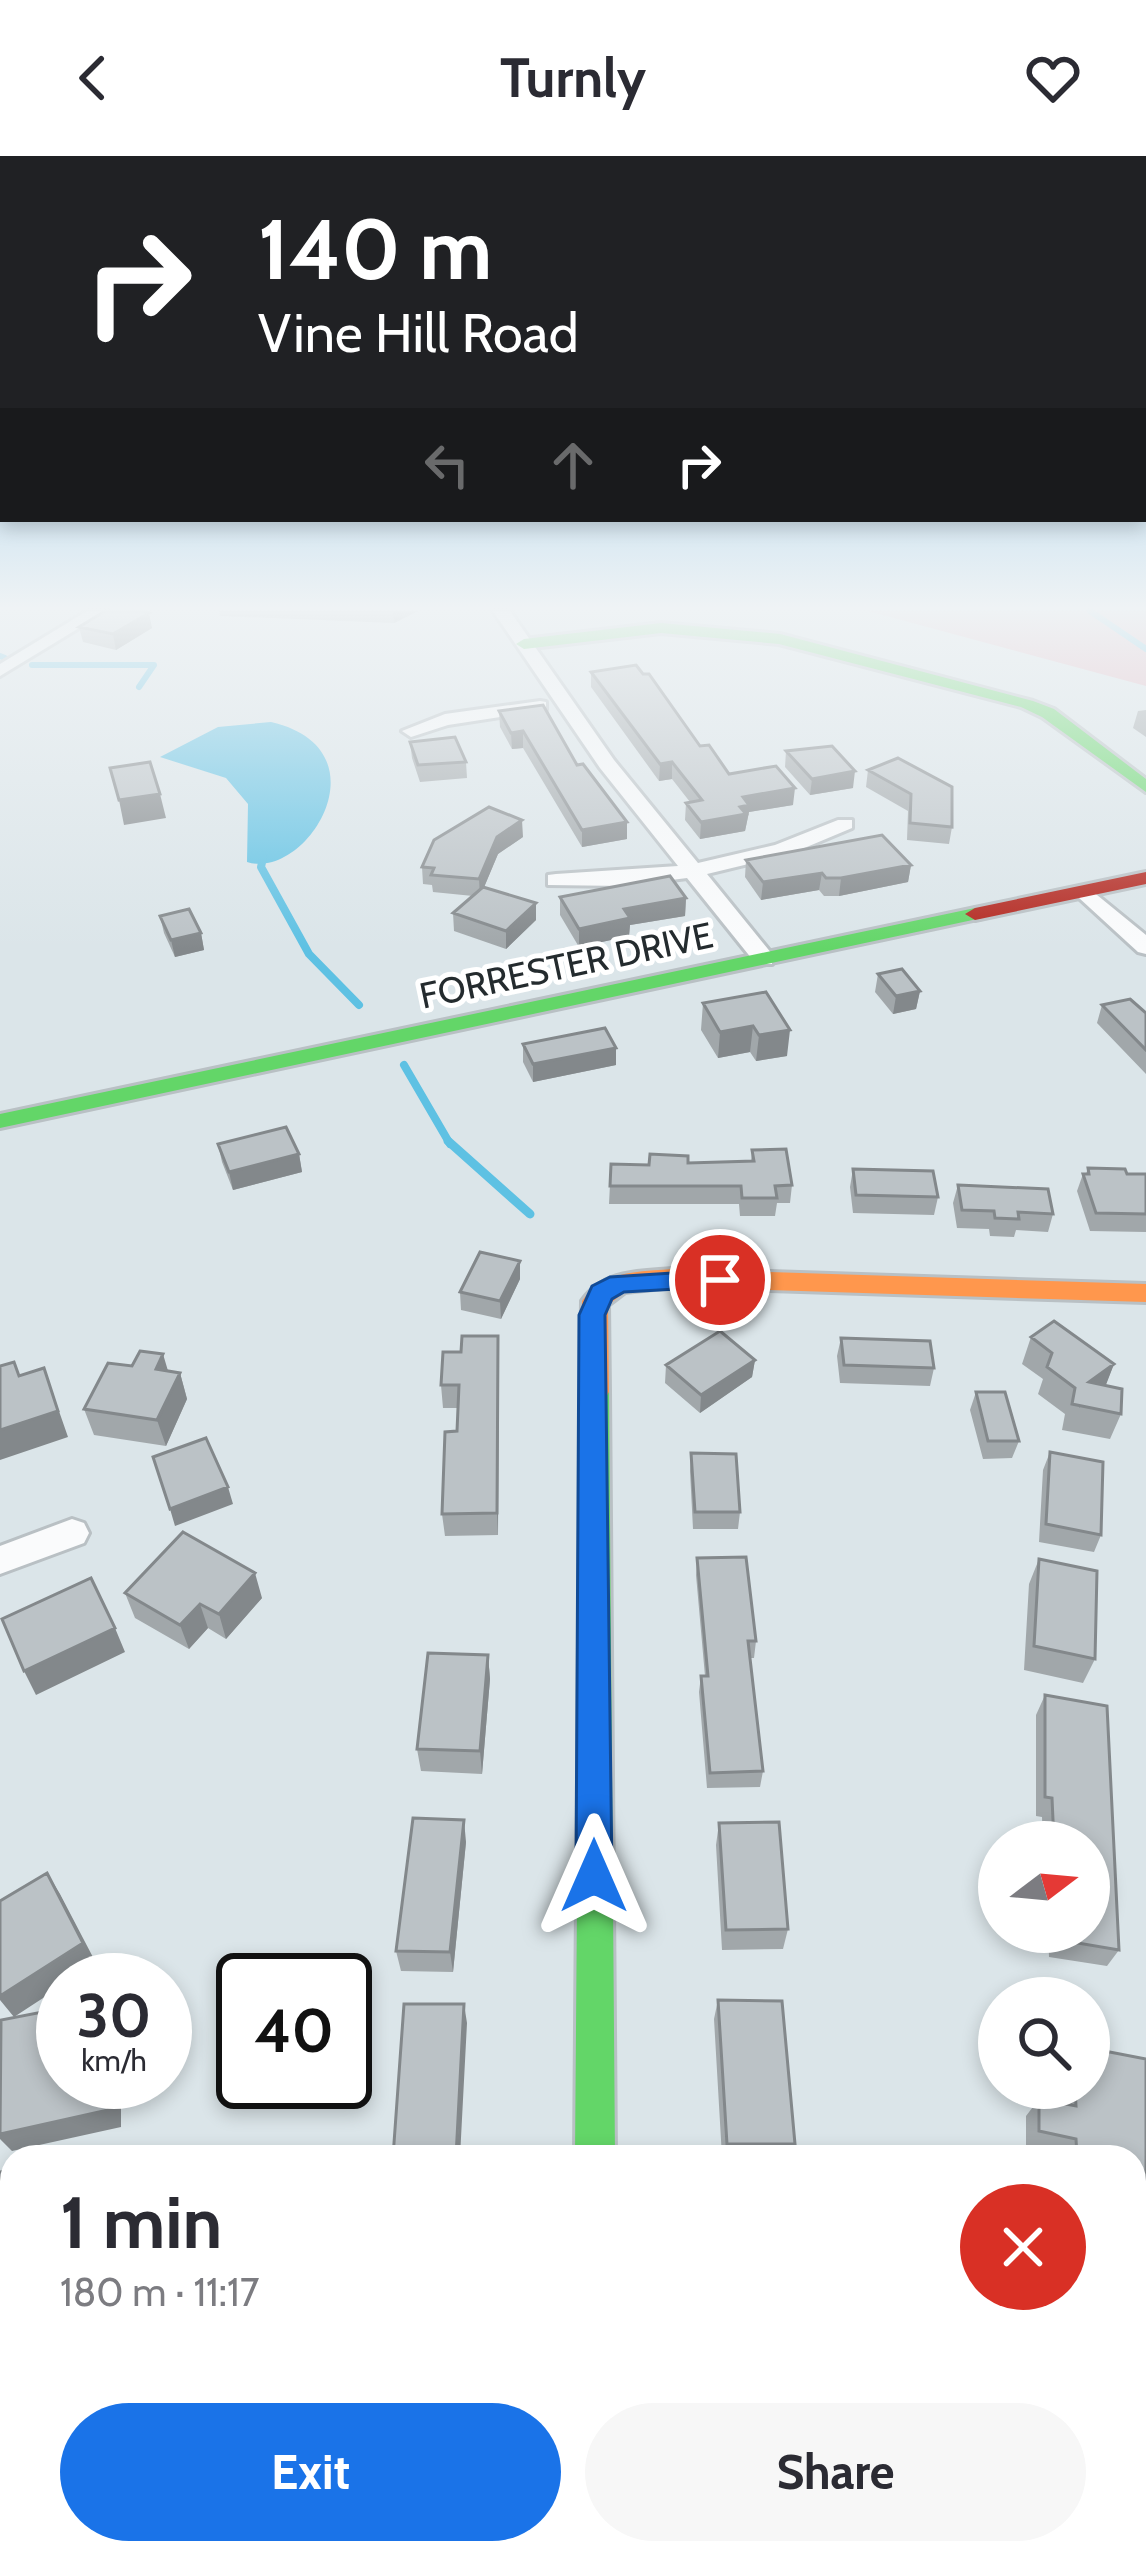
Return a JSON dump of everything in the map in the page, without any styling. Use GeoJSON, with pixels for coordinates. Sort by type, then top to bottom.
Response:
{"type":"FeatureCollection","features":[{"type":"Feature","properties":{"kind":"street"},"geometry":{"type":"LineString","coordinates":[[411,731],[434,723]]}},
{"type":"Feature","properties":{"kind":"street"},"geometry":{"type":"LineString","coordinates":[[578,723],[764,959]]}},
{"type":"Feature","properties":{"kind":"street"},"geometry":{"type":"LineString","coordinates":[[1063,723],[1146,787]]}},
{"type":"Feature","properties":{"kind":"street"},"geometry":{"type":"LineString","coordinates":[[556,880],[598,883],[692,868],[810,844],[845,824]]}},
{"type":"Feature","properties":{"kind":"street","name":"FORRESTER DRIVE"},"geometry":{"type":"LineString","coordinates":[[0,1121],[1146,878]]}},
{"type":"Feature","properties":{"kind":"street"},"geometry":{"type":"LineString","coordinates":[[1086,892],[1146,946]]}},
{"type":"Feature","properties":{"kind":"street"},"geometry":{"type":"LineString","coordinates":[[595,2145],[596,1301],[619,1283],[672,1278],[1146,1294]]}},
{"type":"Feature","properties":{"kind":"street"},"geometry":{"type":"LineString","coordinates":[[0,1560],[72,1533]]}},
{"type":"Feature","properties":{"kind":"water"},"geometry":{"type":"Polygon","coordinates":[[[274,723],[306,737],[325,758],[331,783],[325,809],[312,833],[293,852],[270,863],[247,862],[248,804],[226,778],[160,757],[218,727],[274,723]]]}},
{"type":"Feature","properties":{"kind":"building"},"geometry":{"type":"Polygon","coordinates":[[[506,723],[553,723],[577,765],[583,764],[627,822],[582,830],[523,731],[511,733],[506,723]]]}},
{"type":"Feature","properties":{"kind":"building"},"geometry":{"type":"Polygon","coordinates":[[[630,723],[684,723],[700,746],[709,745],[729,774],[776,766],[795,788],[743,797],[749,805],[740,807],[746,814],[701,822],[686,803],[702,800],[672,762],[660,764],[630,723]]]}},
{"type":"Feature","properties":{"kind":"building"},"geometry":{"type":"Polygon","coordinates":[[[455,737],[466,762],[418,765],[410,742],[455,737]]]}},
{"type":"Feature","properties":{"kind":"building"},"geometry":{"type":"Polygon","coordinates":[[[832,746],[855,771],[812,779],[786,751],[832,746]]]}},
{"type":"Feature","properties":{"kind":"building"},"geometry":{"type":"Polygon","coordinates":[[[898,758],[952,787],[952,827],[910,823],[911,794],[868,770],[898,758]]]}},
{"type":"Feature","properties":{"kind":"building"},"geometry":{"type":"Polygon","coordinates":[[[150,762],[160,794],[119,800],[110,768],[150,762]]]}},
{"type":"Feature","properties":{"kind":"building"},"geometry":{"type":"Polygon","coordinates":[[[489,807],[522,820],[497,837],[479,879],[431,875],[434,868],[422,867],[434,840],[489,807]]]}},
{"type":"Feature","properties":{"kind":"building"},"geometry":{"type":"Polygon","coordinates":[[[882,835],[911,865],[841,878],[826,878],[822,873],[763,882],[746,860],[882,835]]]}},
{"type":"Feature","properties":{"kind":"building"},"geometry":{"type":"Polygon","coordinates":[[[670,876],[686,898],[624,909],[630,918],[579,929],[560,897],[670,876]]]}},
{"type":"Feature","properties":{"kind":"building"},"geometry":{"type":"Polygon","coordinates":[[[483,887],[536,903],[506,931],[453,913],[483,887]]]}},
{"type":"Feature","properties":{"kind":"building"},"geometry":{"type":"Polygon","coordinates":[[[189,909],[201,933],[171,940],[160,916],[189,909]]]}},
{"type":"Feature","properties":{"kind":"building"},"geometry":{"type":"Polygon","coordinates":[[[902,969],[920,991],[896,996],[878,974],[902,969]]]}},
{"type":"Feature","properties":{"kind":"building"},"geometry":{"type":"Polygon","coordinates":[[[766,992],[790,1030],[759,1035],[753,1026],[720,1032],[703,1003],[766,992]]]}},
{"type":"Feature","properties":{"kind":"building"},"geometry":{"type":"Polygon","coordinates":[[[1130,999],[1146,1013],[1146,1050],[1102,1005],[1130,999]]]}},
{"type":"Feature","properties":{"kind":"building"},"geometry":{"type":"Polygon","coordinates":[[[605,1028],[616,1048],[533,1064],[523,1044],[605,1028]]]}},
{"type":"Feature","properties":{"kind":"building"},"geometry":{"type":"Polygon","coordinates":[[[286,1127],[299,1154],[229,1172],[218,1144],[286,1127]]]}},
{"type":"Feature","properties":{"kind":"building"},"geometry":{"type":"Polygon","coordinates":[[[786,1149],[792,1185],[775,1186],[777,1198],[742,1198],[741,1186],[610,1186],[611,1164],[649,1165],[650,1154],[688,1156],[688,1163],[754,1161],[752,1150],[786,1149]]]}},
{"type":"Feature","properties":{"kind":"building"},"geometry":{"type":"Polygon","coordinates":[[[1088,1168],[1146,1174],[1146,1214],[1096,1213],[1083,1174],[1089,1174],[1088,1168]]]}},
{"type":"Feature","properties":{"kind":"building"},"geometry":{"type":"Polygon","coordinates":[[[853,1169],[933,1171],[938,1197],[856,1195],[853,1169]]]}},
{"type":"Feature","properties":{"kind":"building"},"geometry":{"type":"Polygon","coordinates":[[[958,1185],[1048,1189],[1053,1214],[1018,1212],[1019,1219],[995,1218],[994,1211],[962,1210],[958,1185]]]}},
{"type":"Feature","properties":{"kind":"building"},"geometry":{"type":"Polygon","coordinates":[[[480,1252],[520,1261],[500,1301],[460,1292],[480,1252]]]}},
{"type":"Feature","properties":{"kind":"building"},"geometry":{"type":"Polygon","coordinates":[[[1054,1321],[1114,1364],[1089,1382],[1122,1389],[1121,1414],[1072,1404],[1075,1388],[1047,1367],[1052,1353],[1031,1337],[1054,1321]]]}},
{"type":"Feature","properties":{"kind":"building"},"geometry":{"type":"Polygon","coordinates":[[[720,1331],[755,1360],[701,1395],[666,1365],[720,1331]]]}},
{"type":"Feature","properties":{"kind":"building"},"geometry":{"type":"Polygon","coordinates":[[[462,1336],[498,1336],[497,1513],[442,1514],[445,1432],[457,1431],[459,1385],[441,1385],[443,1352],[461,1352],[462,1336]]]}},
{"type":"Feature","properties":{"kind":"building"},"geometry":{"type":"Polygon","coordinates":[[[841,1338],[930,1341],[934,1368],[844,1365],[841,1338]]]}},
{"type":"Feature","properties":{"kind":"building"},"geometry":{"type":"Polygon","coordinates":[[[140,1351],[163,1354],[156,1369],[180,1373],[157,1420],[84,1409],[108,1363],[132,1366],[140,1351]]]}},
{"type":"Feature","properties":{"kind":"building"},"geometry":{"type":"Polygon","coordinates":[[[14,1362],[19,1376],[44,1368],[58,1411],[0,1430],[0,1366],[14,1362]]]}},
{"type":"Feature","properties":{"kind":"building"},"geometry":{"type":"Polygon","coordinates":[[[976,1392],[1005,1392],[1019,1441],[988,1441],[976,1392]]]}},
{"type":"Feature","properties":{"kind":"building"},"geometry":{"type":"Polygon","coordinates":[[[206,1438],[228,1487],[170,1509],[153,1457],[206,1438]]]}},
{"type":"Feature","properties":{"kind":"building"},"geometry":{"type":"Polygon","coordinates":[[[1050,1452],[1103,1462],[1101,1535],[1046,1524],[1050,1452]]]}},
{"type":"Feature","properties":{"kind":"building"},"geometry":{"type":"Polygon","coordinates":[[[691,1453],[736,1454],[740,1512],[695,1512],[691,1453]]]}},
{"type":"Feature","properties":{"kind":"building"},"geometry":{"type":"Polygon","coordinates":[[[183,1532],[255,1573],[219,1614],[200,1604],[180,1625],[125,1593],[183,1532]]]}},
{"type":"Feature","properties":{"kind":"building"},"geometry":{"type":"Polygon","coordinates":[[[746,1557],[756,1641],[748,1641],[763,1771],[710,1773],[701,1676],[708,1676],[697,1558],[746,1557]]]}},
{"type":"Feature","properties":{"kind":"building"},"geometry":{"type":"Polygon","coordinates":[[[1039,1559],[1097,1571],[1095,1659],[1034,1646],[1039,1559]]]}},
{"type":"Feature","properties":{"kind":"building"},"geometry":{"type":"Polygon","coordinates":[[[91,1578],[115,1628],[24,1671],[2,1619],[91,1578]]]}},
{"type":"Feature","properties":{"kind":"building"},"geometry":{"type":"Polygon","coordinates":[[[428,1653],[488,1655],[480,1751],[417,1749],[428,1653]]]}},
{"type":"Feature","properties":{"kind":"building"},"geometry":{"type":"Polygon","coordinates":[[[1045,1695],[1107,1706],[1119,1950],[1110,1948],[1110,1821],[1053,1821],[1052,1798],[1045,1797],[1045,1695]]]}},
{"type":"Feature","properties":{"kind":"building"},"geometry":{"type":"Polygon","coordinates":[[[413,1818],[464,1820],[450,1952],[396,1951],[413,1818]]]}},
{"type":"Feature","properties":{"kind":"building"},"geometry":{"type":"Polygon","coordinates":[[[779,1822],[788,1929],[726,1930],[719,1823],[779,1822]]]}},
{"type":"Feature","properties":{"kind":"building"},"geometry":{"type":"Polygon","coordinates":[[[47,1873],[83,1943],[67,1953],[36,1953],[36,1973],[0,1996],[0,1901],[47,1873]]]}},
{"type":"Feature","properties":{"kind":"building"},"geometry":{"type":"Polygon","coordinates":[[[718,2000],[782,2001],[795,2144],[727,2144],[718,2000]]]}},
{"type":"Feature","properties":{"kind":"building"},"geometry":{"type":"Polygon","coordinates":[[[404,2004],[464,2004],[457,2145],[394,2145],[404,2004]]]}},
{"type":"Feature","properties":{"kind":"building"},"geometry":{"type":"Polygon","coordinates":[[[36,2013],[36,2109],[108,2110],[0,2134],[1,2020],[36,2013]]]}},
{"type":"Feature","properties":{"kind":"building"},"geometry":{"type":"Polygon","coordinates":[[[1110,2052],[1146,2059],[1146,2145],[1076,2145],[1076,2139],[1039,2131],[1039,2109],[1110,2109],[1110,2052]]]}},
{"type":"Feature","properties":{"kind":"waterway"},"geometry":{"type":"LineString","coordinates":[[263,858],[261,867],[309,954],[359,1005]]}},
{"type":"Feature","properties":{"kind":"waterway"},"geometry":{"type":"LineString","coordinates":[[404,1065],[449,1141]]}},
{"type":"Feature","properties":{"kind":"waterway"},"geometry":{"type":"LineString","coordinates":[[449,1141],[530,1214]]}},
{"type":"Feature","properties":{"kind":"traffic: fast"},"geometry":{"type":"LineString","coordinates":[[1062,723],[1146,787]]}},
{"type":"Feature","properties":{"kind":"traffic: fast"},"geometry":{"type":"LineString","coordinates":[[0,1121],[975,914]]}},
{"type":"Feature","properties":{"kind":"traffic: fast"},"geometry":{"type":"LineString","coordinates":[[595,1392],[595,2145]]}},
{"type":"Feature","properties":{"kind":"traffic: slow"},"geometry":{"type":"LineString","coordinates":[[595,1392],[595,1301],[619,1283],[672,1278],[1146,1293]]}},
{"type":"Feature","properties":{"kind":"traffic: jam"},"geometry":{"type":"LineString","coordinates":[[975,914],[1146,878]]}},
{"type":"Feature","properties":{"kind":"route"},"geometry":{"type":"LineString","coordinates":[[594,1876],[592,1315],[601,1293],[619,1283],[720,1280]]}}]}
